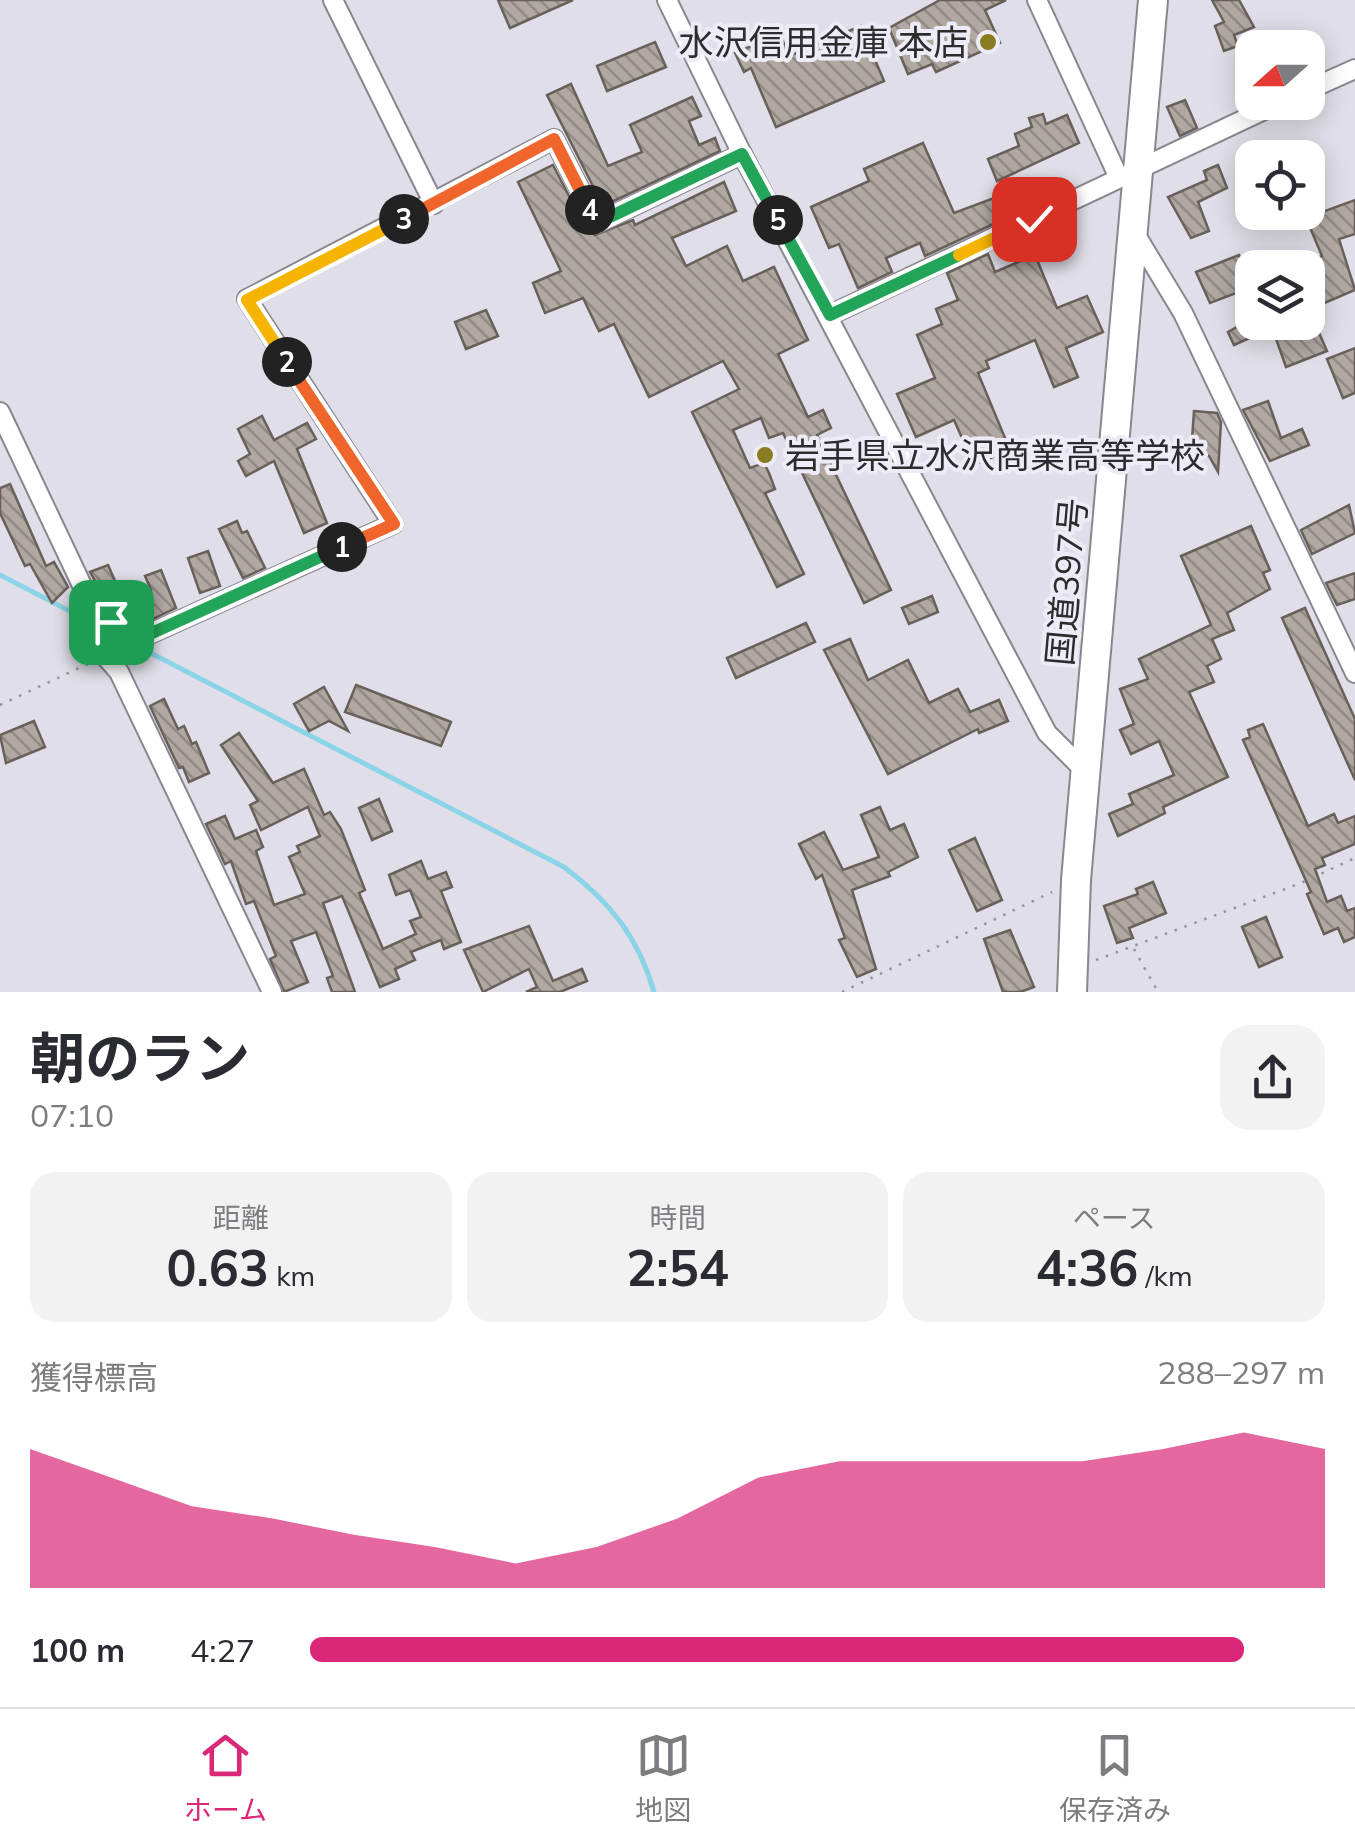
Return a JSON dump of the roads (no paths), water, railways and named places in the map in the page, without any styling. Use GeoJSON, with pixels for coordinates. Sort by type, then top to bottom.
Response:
{"type":"FeatureCollection","features":[{"type":"Feature","properties":{"kind":"highway","name":"国道397号"},"geometry":{"type":"LineString","coordinates":[[1073,979],[1076,880],[1133,230],[1130,172],[1154,0]]}},
{"type":"Feature","properties":{"kind":"street"},"geometry":{"type":"LineString","coordinates":[[333,0],[434,204]]}},
{"type":"Feature","properties":{"kind":"street"},"geometry":{"type":"LineString","coordinates":[[668,0],[742,154],[1047,733],[1087,773]]}},
{"type":"Feature","properties":{"kind":"street"},"geometry":{"type":"LineString","coordinates":[[1037,0],[1130,172]]}},
{"type":"Feature","properties":{"kind":"street"},"geometry":{"type":"LineString","coordinates":[[1325,82],[1355,69]]}},
{"type":"Feature","properties":{"kind":"street"},"geometry":{"type":"LineString","coordinates":[[830,315],[1242,120]]}},
{"type":"Feature","properties":{"kind":"street"},"geometry":{"type":"LineString","coordinates":[[111,638],[152,633],[394,524],[247,300],[554,139],[597,223],[742,154]]}},
{"type":"Feature","properties":{"kind":"street"},"geometry":{"type":"LineString","coordinates":[[1133,230],[1182,312],[1355,673]]}},
{"type":"Feature","properties":{"kind":"street"},"geometry":{"type":"LineString","coordinates":[[0,412],[88,598],[111,638],[120,672],[272,992]]}},
{"type":"Feature","properties":{"kind":"waterway"},"geometry":{"type":"LineString","coordinates":[[0,575],[564,867],[620,921],[640,954],[654,992]]}},
{"type":"Feature","properties":{"kind":"place","name":"水沢信用金庫 本店"},"geometry":{"type":"Point","coordinates":[988,42]}},
{"type":"Feature","properties":{"kind":"place","name":"岩手県立水沢商業高等学校"},"geometry":{"type":"Point","coordinates":[765,455]}}]}
